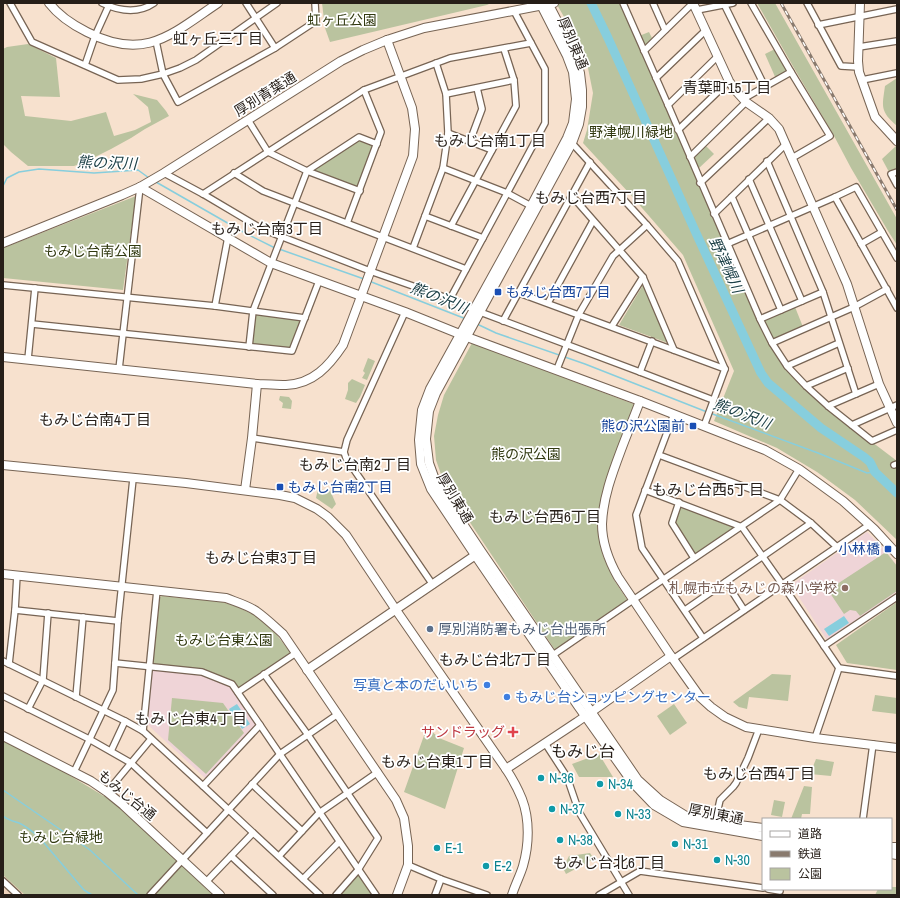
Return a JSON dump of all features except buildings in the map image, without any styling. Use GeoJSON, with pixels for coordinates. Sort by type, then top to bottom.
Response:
{"type":"FeatureCollection","features":[{"type":"Feature","properties":{"kind":"street"},"geometry":{"type":"LineString","coordinates":[[10,3],[32,42],[118,80],[141,79],[180,68],[196,60],[277,3]]}},
{"type":"Feature","properties":{"kind":"street"},"geometry":{"type":"LineString","coordinates":[[49,3],[72,24],[107,41],[128,45],[146,44],[170,35],[218,3]]}},
{"type":"Feature","properties":{"kind":"street"},"geometry":{"type":"LineString","coordinates":[[102,3],[127,11],[140,10],[154,3]]}},
{"type":"Feature","properties":{"kind":"street"},"geometry":{"type":"LineString","coordinates":[[246,3],[275,48]]}},
{"type":"Feature","properties":{"kind":"street"},"geometry":{"type":"LineString","coordinates":[[156,41],[163,74],[178,102],[275,48],[316,21],[315,3]]}},
{"type":"Feature","properties":{"kind":"street"},"geometry":{"type":"LineString","coordinates":[[623,3],[668,105],[700,183],[772,343],[787,366],[806,386],[828,406],[872,441],[897,430]]}},
{"type":"Feature","properties":{"kind":"street"},"geometry":{"type":"LineString","coordinates":[[653,3],[665,30]]}},
{"type":"Feature","properties":{"kind":"street"},"geometry":{"type":"LineString","coordinates":[[644,51],[665,30],[694,5],[733,3]]}},
{"type":"Feature","properties":{"kind":"street"},"geometry":{"type":"LineString","coordinates":[[751,3],[830,136],[792,158]]}},
{"type":"Feature","properties":{"kind":"street"},"geometry":{"type":"LineString","coordinates":[[807,3],[840,66],[858,67]]}},
{"type":"Feature","properties":{"kind":"street"},"geometry":{"type":"LineString","coordinates":[[860,3],[858,67],[875,117],[897,141]]}},
{"type":"Feature","properties":{"kind":"street","name":"厚別青葉通"},"geometry":{"type":"LineString","coordinates":[[3,243],[142,186],[341,61],[363,50],[387,40],[424,28],[547,4]]}},
{"type":"Feature","properties":{"kind":"street","name":"厚別東通"},"geometry":{"type":"LineString","coordinates":[[547,4],[573,72],[576,99],[570,140],[466,332],[430,389],[422,410],[419,440],[422,464],[431,489],[478,553],[550,657],[632,782],[654,805],[683,822],[762,836]]}},
{"type":"Feature","properties":{"kind":"street"},"geometry":{"type":"LineString","coordinates":[[724,4],[765,87]]}},
{"type":"Feature","properties":{"kind":"street"},"geometry":{"type":"LineString","coordinates":[[85,65],[95,36],[109,5]]}},
{"type":"Feature","properties":{"kind":"street"},"geometry":{"type":"LineString","coordinates":[[694,5],[729,81],[745,101],[769,118],[779,129],[847,284],[879,384],[894,407],[897,423]]}},
{"type":"Feature","properties":{"kind":"street"},"geometry":{"type":"LineString","coordinates":[[818,25],[897,9]]}},
{"type":"Feature","properties":{"kind":"street"},"geometry":{"type":"LineString","coordinates":[[450,299],[545,123],[545,69],[514,10]]}},
{"type":"Feature","properties":{"kind":"street"},"geometry":{"type":"LineString","coordinates":[[656,78],[706,30]]}},
{"type":"Feature","properties":{"kind":"street"},"geometry":{"type":"LineString","coordinates":[[3,356],[28,360],[257,384],[287,385],[302,382],[311,378],[326,367],[335,358],[342,345],[413,156],[415,129],[412,108],[387,40]]}},
{"type":"Feature","properties":{"kind":"street"},"geometry":{"type":"LineString","coordinates":[[859,47],[897,41]]}},
{"type":"Feature","properties":{"kind":"street"},"geometry":{"type":"LineString","coordinates":[[203,194],[364,90],[450,58],[531,43]]}},
{"type":"Feature","properties":{"kind":"street"},"geometry":{"type":"LineString","coordinates":[[451,226],[516,106],[514,80],[504,49]]}},
{"type":"Feature","properties":{"kind":"street"},"geometry":{"type":"LineString","coordinates":[[668,105],[718,56]]}},
{"type":"Feature","properties":{"kind":"street"},"geometry":{"type":"LineString","coordinates":[[414,248],[443,168],[448,133],[446,94],[436,63]]}},
{"type":"Feature","properties":{"kind":"street"},"geometry":{"type":"LineString","coordinates":[[690,157],[745,101],[791,72]]}},
{"type":"Feature","properties":{"kind":"street"},"geometry":{"type":"LineString","coordinates":[[862,80],[897,73]]}},
{"type":"Feature","properties":{"kind":"street"},"geometry":{"type":"LineString","coordinates":[[446,94],[514,80]]}},
{"type":"Feature","properties":{"kind":"street"},"geometry":{"type":"LineString","coordinates":[[678,130],[729,81]]}},
{"type":"Feature","properties":{"kind":"street"},"geometry":{"type":"LineString","coordinates":[[470,141],[482,109],[477,88]]}},
{"type":"Feature","properties":{"kind":"street"},"geometry":{"type":"LineString","coordinates":[[347,223],[381,132],[364,90]]}},
{"type":"Feature","properties":{"kind":"street"},"geometry":{"type":"LineString","coordinates":[[700,183],[769,118]]}},
{"type":"Feature","properties":{"kind":"street"},"geometry":{"type":"LineString","coordinates":[[248,120],[268,152],[307,171],[360,191]]}},
{"type":"Feature","properties":{"kind":"street"},"geometry":{"type":"LineString","coordinates":[[448,133],[492,150]]}},
{"type":"Feature","properties":{"kind":"street"},"geometry":{"type":"LineString","coordinates":[[249,346],[253,311],[307,171],[359,137],[377,144]]}},
{"type":"Feature","properties":{"kind":"street"},"geometry":{"type":"LineString","coordinates":[[570,140],[678,261],[725,369],[705,422]]}},
{"type":"Feature","properties":{"kind":"street"},"geometry":{"type":"LineString","coordinates":[[714,214],[786,144]]}},
{"type":"Feature","properties":{"kind":"street"},"geometry":{"type":"LineString","coordinates":[[767,161],[823,292],[856,394]]}},
{"type":"Feature","properties":{"kind":"street"},"geometry":{"type":"LineString","coordinates":[[503,321],[590,162]]}},
{"type":"Feature","properties":{"kind":"street"},"geometry":{"type":"LineString","coordinates":[[443,168],[507,193],[534,207]]}},
{"type":"Feature","properties":{"kind":"street"},"geometry":{"type":"LineString","coordinates":[[897,172],[891,174],[897,185]]}},
{"type":"Feature","properties":{"kind":"street"},"geometry":{"type":"LineString","coordinates":[[234,173],[263,192],[466,268]]}},
{"type":"Feature","properties":{"kind":"street"},"geometry":{"type":"LineString","coordinates":[[161,175],[203,194],[262,229],[369,274],[450,299],[475,314],[503,321],[566,344],[640,372],[712,403]]}},
{"type":"Feature","properties":{"kind":"street"},"geometry":{"type":"LineString","coordinates":[[749,179],[802,301]]}},
{"type":"Feature","properties":{"kind":"street"},"geometry":{"type":"LineString","coordinates":[[119,369],[142,186],[228,237],[272,260],[319,281],[362,292],[405,312],[466,332],[674,414],[705,422],[765,450],[844,500],[897,554]]}},
{"type":"Feature","properties":{"kind":"street"},"geometry":{"type":"LineString","coordinates":[[727,244],[856,187],[897,258]]}},
{"type":"Feature","properties":{"kind":"street"},"geometry":{"type":"LineString","coordinates":[[572,196],[643,277],[674,350]]}},
{"type":"Feature","properties":{"kind":"street"},"geometry":{"type":"LineString","coordinates":[[732,197],[780,310]]}},
{"type":"Feature","properties":{"kind":"street"},"geometry":{"type":"LineString","coordinates":[[835,197],[897,308]]}},
{"type":"Feature","properties":{"kind":"street"},"geometry":{"type":"LineString","coordinates":[[425,216],[483,238]]}},
{"type":"Feature","properties":{"kind":"street"},"geometry":{"type":"LineString","coordinates":[[548,303],[593,221]]}},
{"type":"Feature","properties":{"kind":"street"},"geometry":{"type":"LineString","coordinates":[[558,367],[579,314],[613,256],[647,225]]}},
{"type":"Feature","properties":{"kind":"street"},"geometry":{"type":"LineString","coordinates":[[862,244],[882,232]]}},
{"type":"Feature","properties":{"kind":"street"},"geometry":{"type":"LineString","coordinates":[[215,306],[228,237]]}},
{"type":"Feature","properties":{"kind":"street"},"geometry":{"type":"LineString","coordinates":[[612,326],[643,277]]}},
{"type":"Feature","properties":{"kind":"street"},"geometry":{"type":"LineString","coordinates":[[32,324],[292,351],[319,281]]}},
{"type":"Feature","properties":{"kind":"street"},"geometry":{"type":"LineString","coordinates":[[3,285],[215,306],[306,318]]}},
{"type":"Feature","properties":{"kind":"street"},"geometry":{"type":"LineString","coordinates":[[28,360],[34,288]]}},
{"type":"Feature","properties":{"kind":"street"},"geometry":{"type":"LineString","coordinates":[[772,343],[831,318],[887,289]]}},
{"type":"Feature","properties":{"kind":"street"},"geometry":{"type":"LineString","coordinates":[[760,319],[823,292]]}},
{"type":"Feature","properties":{"kind":"street"},"geometry":{"type":"LineString","coordinates":[[519,293],[612,326],[725,369]]}},
{"type":"Feature","properties":{"kind":"street"},"geometry":{"type":"LineString","coordinates":[[405,312],[347,440],[344,452],[346,458],[433,585]]}},
{"type":"Feature","properties":{"kind":"street"},"geometry":{"type":"LineString","coordinates":[[640,372],[652,341]]}},
{"type":"Feature","properties":{"kind":"street"},"geometry":{"type":"LineString","coordinates":[[787,366],[839,343]]}},
{"type":"Feature","properties":{"kind":"street"},"geometry":{"type":"LineString","coordinates":[[806,386],[848,368]]}},
{"type":"Feature","properties":{"kind":"street"},"geometry":{"type":"LineString","coordinates":[[245,490],[257,384]]}},
{"type":"Feature","properties":{"kind":"street"},"geometry":{"type":"LineString","coordinates":[[828,406],[879,384]]}},
{"type":"Feature","properties":{"kind":"street"},"geometry":{"type":"LineString","coordinates":[[640,401],[611,477],[604,503],[602,525],[604,540],[611,564],[618,577],[700,697],[725,717],[746,727],[815,738],[897,748]]}},
{"type":"Feature","properties":{"kind":"street"},"geometry":{"type":"LineString","coordinates":[[852,425],[894,407]]}},
{"type":"Feature","properties":{"kind":"street"},"geometry":{"type":"LineString","coordinates":[[674,414],[636,515],[642,548],[703,638]]}},
{"type":"Feature","properties":{"kind":"street"},"geometry":{"type":"LineString","coordinates":[[252,438],[344,452]]}},
{"type":"Feature","properties":{"kind":"street"},"geometry":{"type":"LineString","coordinates":[[659,455],[780,500],[811,523],[837,547]]}},
{"type":"Feature","properties":{"kind":"street"},"geometry":{"type":"LineString","coordinates":[[3,465],[133,479],[186,483],[280,495],[295,498],[317,509],[328,517],[346,535],[512,778],[522,799],[528,826],[525,858],[512,895]]}},
{"type":"Feature","properties":{"kind":"street"},"geometry":{"type":"LineString","coordinates":[[550,657],[780,500],[798,470]]}},
{"type":"Feature","properties":{"kind":"street"},"geometry":{"type":"LineString","coordinates":[[74,772],[113,690],[118,621],[133,479]]}},
{"type":"Feature","properties":{"kind":"street"},"geometry":{"type":"LineString","coordinates":[[646,490],[742,527],[838,668],[897,676]]}},
{"type":"Feature","properties":{"kind":"street"},"geometry":{"type":"LineString","coordinates":[[679,502],[672,523],[694,558]]}},
{"type":"Feature","properties":{"kind":"street"},"geometry":{"type":"LineString","coordinates":[[685,610],[811,523]]}},
{"type":"Feature","properties":{"kind":"street"},"geometry":{"type":"LineString","coordinates":[[506,769],[869,525]]}},
{"type":"Feature","properties":{"kind":"street"},"geometry":{"type":"LineString","coordinates":[[307,670],[478,553]]}},
{"type":"Feature","properties":{"kind":"street"},"geometry":{"type":"LineString","coordinates":[[3,574],[226,598],[255,611],[268,621],[283,634],[396,800],[404,818],[408,846],[408,865],[397,895]]}},
{"type":"Feature","properties":{"kind":"street"},"geometry":{"type":"LineString","coordinates":[[9,664],[17,575]]}},
{"type":"Feature","properties":{"kind":"street"},"geometry":{"type":"LineString","coordinates":[[726,582],[744,610]]}},
{"type":"Feature","properties":{"kind":"street"},"geometry":{"type":"LineString","coordinates":[[143,731],[157,590]]}},
{"type":"Feature","properties":{"kind":"street"},"geometry":{"type":"LineString","coordinates":[[824,646],[897,597]]}},
{"type":"Feature","properties":{"kind":"street"},"geometry":{"type":"LineString","coordinates":[[15,610],[118,621]]}},
{"type":"Feature","properties":{"kind":"street"},"geometry":{"type":"LineString","coordinates":[[28,708],[43,680],[48,613]]}},
{"type":"Feature","properties":{"kind":"street"},"geometry":{"type":"LineString","coordinates":[[76,697],[83,617]]}},
{"type":"Feature","properties":{"kind":"street"},"geometry":{"type":"LineString","coordinates":[[238,692],[296,653]]}},
{"type":"Feature","properties":{"kind":"street"},"geometry":{"type":"LineString","coordinates":[[3,661],[143,731],[320,895]]}},
{"type":"Feature","properties":{"kind":"street"},"geometry":{"type":"LineString","coordinates":[[115,663],[202,672],[232,684],[376,895]]}},
{"type":"Feature","properties":{"kind":"street"},"geometry":{"type":"LineString","coordinates":[[815,738],[838,668]]}},
{"type":"Feature","properties":{"kind":"street"},"geometry":{"type":"LineString","coordinates":[[264,674],[308,735],[378,838],[358,870],[336,895]]}},
{"type":"Feature","properties":{"kind":"street"},"geometry":{"type":"LineString","coordinates":[[3,696],[89,739],[131,763],[207,833]]}},
{"type":"Feature","properties":{"kind":"street"},"geometry":{"type":"LineString","coordinates":[[150,895],[280,754],[338,714]]}},
{"type":"Feature","properties":{"kind":"street","name":"厚別東通"},"geometry":{"type":"LineString","coordinates":[[588,714],[638,780],[660,800],[686,816],[715,822],[762,828]]}},
{"type":"Feature","properties":{"kind":"street"},"geometry":{"type":"LineString","coordinates":[[111,751],[125,721]]}},
{"type":"Feature","properties":{"kind":"street"},"geometry":{"type":"LineString","coordinates":[[203,786],[260,725]]}},
{"type":"Feature","properties":{"kind":"street"},"geometry":{"type":"LineString","coordinates":[[715,822],[720,800],[736,783],[748,758],[759,729]]}},
{"type":"Feature","properties":{"kind":"street","name":"もみじ台通"},"geometry":{"type":"LineString","coordinates":[[3,736],[91,781],[107,792],[220,895]]}},
{"type":"Feature","properties":{"kind":"street"},"geometry":{"type":"LineString","coordinates":[[107,792],[152,739]]}},
{"type":"Feature","properties":{"kind":"street"},"geometry":{"type":"LineString","coordinates":[[545,743],[567,777],[579,812],[629,895]]}},
{"type":"Feature","properties":{"kind":"street"},"geometry":{"type":"LineString","coordinates":[[863,818],[873,744]]}},
{"type":"Feature","properties":{"kind":"street"},"geometry":{"type":"LineString","coordinates":[[279,856],[319,813],[378,772]]}},
{"type":"Feature","properties":{"kind":"street"},"geometry":{"type":"LineString","coordinates":[[252,784],[302,831]]}},
{"type":"Feature","properties":{"kind":"street"},"geometry":{"type":"LineString","coordinates":[[206,882],[253,833]]}},
{"type":"Feature","properties":{"kind":"street"},"geometry":{"type":"LineString","coordinates":[[303,879],[339,842]]}},
{"type":"Feature","properties":{"kind":"street"},"geometry":{"type":"LineString","coordinates":[[231,856],[273,895]]}},
{"type":"Feature","properties":{"kind":"street"},"geometry":{"type":"LineString","coordinates":[[408,865],[472,892],[487,895]]}},
{"type":"Feature","properties":{"kind":"street"},"geometry":{"type":"LineString","coordinates":[[599,895],[640,871],[762,888]]}},
{"type":"Feature","properties":{"kind":"street"},"geometry":{"type":"LineString","coordinates":[[435,895],[441,879]]}},
{"type":"Feature","properties":{"kind":"street"},"geometry":{"type":"LineString","coordinates":[[3,881],[18,895]]}},
{"type":"Feature","properties":{"kind":"shaded area","name":"札幌市立もみじの森小学校"},"geometry":{"type":"Polygon","coordinates":[[[867,532],[897,565],[897,592],[827,640],[791,585],[867,532]]]}},
{"type":"Feature","properties":{"kind":"shaded area"},"geometry":{"type":"Polygon","coordinates":[[[152,671],[202,675],[230,686],[256,723],[256,725],[206,779],[147,724],[152,671]]]}},
{"type":"Feature","properties":{"kind":"shaded area"},"geometry":{"type":"Polygon","coordinates":[[[3,863],[45,895],[3,895],[3,863]]]}},
{"type":"Feature","properties":{"kind":"green space","name":"虹ヶ丘公園"},"geometry":{"type":"Polygon","coordinates":[[[322,3],[491,3],[330,42],[325,28],[322,3]]]}},
{"type":"Feature","properties":{"kind":"green space","name":"野津幌川緑地"},"geometry":{"type":"Polygon","coordinates":[[[556,3],[619,3],[648,65],[761,329],[788,369],[818,401],[897,461],[897,540],[855,500],[817,472],[777,448],[714,421],[734,371],[683,255],[583,143],[587,130],[593,93],[585,53],[556,3]]]}},
{"type":"Feature","properties":{"kind":"green space"},"geometry":{"type":"Polygon","coordinates":[[[757,3],[775,3],[897,219],[897,245],[851,168],[757,3]]]}},
{"type":"Feature","properties":{"kind":"green space"},"geometry":{"type":"Polygon","coordinates":[[[649,32],[652,38],[646,45],[643,45],[639,36],[649,32]]]}},
{"type":"Feature","properties":{"kind":"green space"},"geometry":{"type":"Polygon","coordinates":[[[28,44],[56,58],[60,97],[21,96],[25,116],[71,121],[106,112],[114,136],[135,130],[151,122],[148,107],[133,94],[157,100],[169,116],[111,149],[74,166],[28,166],[3,144],[3,49],[28,44]]]}},
{"type":"Feature","properties":{"kind":"green space"},"geometry":{"type":"Polygon","coordinates":[[[775,49],[788,71],[776,79],[765,54],[775,49]]]}},
{"type":"Feature","properties":{"kind":"green space"},"geometry":{"type":"Polygon","coordinates":[[[897,78],[897,126],[891,121],[885,112],[883,99],[885,86],[897,78]]]}},
{"type":"Feature","properties":{"kind":"green space"},"geometry":{"type":"Polygon","coordinates":[[[359,137],[377,144],[360,191],[307,171],[359,137]]]}},
{"type":"Feature","properties":{"kind":"green space"},"geometry":{"type":"Polygon","coordinates":[[[706,146],[714,154],[698,169],[693,158],[706,146]]]}},
{"type":"Feature","properties":{"kind":"green space"},"geometry":{"type":"Polygon","coordinates":[[[896,146],[897,168],[889,172],[882,159],[896,146]]]}},
{"type":"Feature","properties":{"kind":"green space","name":"もみじ台南公園"},"geometry":{"type":"Polygon","coordinates":[[[136,196],[123,290],[3,278],[3,248],[136,196]]]}},
{"type":"Feature","properties":{"kind":"green space"},"geometry":{"type":"Polygon","coordinates":[[[643,285],[668,343],[619,325],[643,285]]]}},
{"type":"Feature","properties":{"kind":"green space"},"geometry":{"type":"Polygon","coordinates":[[[795,307],[803,327],[773,340],[764,320],[795,307]]]}},
{"type":"Feature","properties":{"kind":"green space"},"geometry":{"type":"Polygon","coordinates":[[[253,311],[305,318],[292,351],[249,347],[253,311]]]}},
{"type":"Feature","properties":{"kind":"green space","name":"熊の沢公園"},"geometry":{"type":"Polygon","coordinates":[[[472,343],[636,405],[607,477],[599,527],[603,556],[614,580],[628,601],[555,650],[451,494],[443,480],[436,460],[434,436],[444,395],[472,343]]]}},
{"type":"Feature","properties":{"kind":"green space"},"geometry":{"type":"Polygon","coordinates":[[[368,358],[375,361],[367,380],[362,378],[365,373],[363,371],[368,358]]]}},
{"type":"Feature","properties":{"kind":"green space"},"geometry":{"type":"Polygon","coordinates":[[[352,379],[365,385],[356,403],[345,399],[348,390],[348,383],[352,379]]]}},
{"type":"Feature","properties":{"kind":"green space"},"geometry":{"type":"Polygon","coordinates":[[[280,396],[289,397],[292,401],[291,409],[282,408],[283,403],[279,400],[280,396]]]}},
{"type":"Feature","properties":{"kind":"green space"},"geometry":{"type":"Polygon","coordinates":[[[329,488],[336,504],[332,509],[316,498],[318,489],[324,490],[329,488]]]}},
{"type":"Feature","properties":{"kind":"green space"},"geometry":{"type":"Polygon","coordinates":[[[680,505],[737,527],[694,555],[674,523],[680,505]]]}},
{"type":"Feature","properties":{"kind":"green space"},"geometry":{"type":"Polygon","coordinates":[[[886,552],[897,566],[897,591],[860,616],[856,611],[850,610],[844,614],[828,590],[886,552]]]}},
{"type":"Feature","properties":{"kind":"green space","name":"もみじ台東公園"},"geometry":{"type":"Polygon","coordinates":[[[160,597],[222,602],[238,607],[256,616],[273,630],[290,652],[240,687],[238,687],[234,681],[203,669],[155,664],[153,662],[160,597]]]}},
{"type":"Feature","properties":{"kind":"green space"},"geometry":{"type":"Polygon","coordinates":[[[897,602],[897,670],[847,663],[836,645],[897,602]]]}},
{"type":"Feature","properties":{"kind":"green space"},"geometry":{"type":"Polygon","coordinates":[[[772,674],[791,675],[788,701],[749,697],[747,709],[739,707],[733,702],[772,674]]]}},
{"type":"Feature","properties":{"kind":"green space"},"geometry":{"type":"Polygon","coordinates":[[[875,695],[897,698],[897,714],[872,711],[875,695]]]}},
{"type":"Feature","properties":{"kind":"green space"},"geometry":{"type":"Polygon","coordinates":[[[172,698],[223,703],[244,733],[206,774],[168,740],[172,698]]]}},
{"type":"Feature","properties":{"kind":"green space"},"geometry":{"type":"Polygon","coordinates":[[[674,704],[687,723],[670,735],[657,716],[674,704]]]}},
{"type":"Feature","properties":{"kind":"green space"},"geometry":{"type":"Polygon","coordinates":[[[427,727],[439,738],[464,748],[445,809],[404,792],[427,727]]]}},
{"type":"Feature","properties":{"kind":"green space","name":"もみじ台緑地"},"geometry":{"type":"Polygon","coordinates":[[[3,740],[59,769],[117,804],[213,895],[25,895],[3,875],[3,740]]]}},
{"type":"Feature","properties":{"kind":"green space"},"geometry":{"type":"Polygon","coordinates":[[[599,754],[613,777],[579,777],[572,764],[599,754]]]}},
{"type":"Feature","properties":{"kind":"green space"},"geometry":{"type":"Polygon","coordinates":[[[816,759],[834,762],[831,776],[810,774],[816,759]]]}},
{"type":"Feature","properties":{"kind":"green space"},"geometry":{"type":"Polygon","coordinates":[[[804,786],[812,787],[810,814],[802,814],[801,818],[791,818],[804,786]]]}},
{"type":"Feature","properties":{"kind":"green space"},"geometry":{"type":"Polygon","coordinates":[[[774,800],[785,802],[782,817],[771,815],[774,800]]]}},
{"type":"Feature","properties":{"kind":"green space"},"geometry":{"type":"Polygon","coordinates":[[[590,853],[594,859],[566,874],[563,868],[569,856],[590,853]]]}},
{"type":"Feature","properties":{"kind":"green space"},"geometry":{"type":"Polygon","coordinates":[[[358,870],[376,895],[336,895],[358,870]]]}},
{"type":"Feature","properties":{"kind":"green space"},"geometry":{"type":"Polygon","coordinates":[[[892,887],[897,887],[897,895],[875,895],[878,890],[892,890],[892,887]]]}},
{"type":"Feature","properties":{"kind":"water"},"geometry":{"type":"Polygon","coordinates":[[[844,616],[849,623],[829,636],[824,629],[844,616]]]}},
{"type":"Feature","properties":{"kind":"water"},"geometry":{"type":"Polygon","coordinates":[[[237,704],[250,724],[242,729],[229,709],[237,704]]]}},
{"type":"Feature","properties":{"kind":"waterway","name":"野津幌川"},"geometry":{"type":"LineString","coordinates":[[591,3],[761,373],[768,383],[821,428],[870,462],[875,472],[897,493]]}},
{"type":"Feature","properties":{"kind":"waterway","name":"熊の沢川"},"geometry":{"type":"LineString","coordinates":[[3,186],[7,178],[19,172],[39,169],[94,173],[138,170],[149,178]]}},
{"type":"Feature","properties":{"kind":"waterway","name":"熊の沢川"},"geometry":{"type":"LineString","coordinates":[[156,182],[245,233],[275,248]]}},
{"type":"Feature","properties":{"kind":"waterway","name":"熊の沢川"},"geometry":{"type":"LineString","coordinates":[[279,249],[364,279]]}},
{"type":"Feature","properties":{"kind":"waterway","name":"熊の沢川"},"geometry":{"type":"LineString","coordinates":[[369,281],[466,319]]}},
{"type":"Feature","properties":{"kind":"waterway","name":"熊の沢川"},"geometry":{"type":"LineString","coordinates":[[477,324],[496,333],[585,364],[707,412]]}},
{"type":"Feature","properties":{"kind":"waterway","name":"熊の沢川"},"geometry":{"type":"LineString","coordinates":[[710,413],[867,473],[875,472]]}},
{"type":"Feature","properties":{"kind":"waterway"},"geometry":{"type":"LineString","coordinates":[[3,790],[90,850],[138,895]]}},
{"type":"Feature","properties":{"kind":"waterway"},"geometry":{"type":"LineString","coordinates":[[3,816],[19,823],[39,837],[84,890],[92,895]]}},
{"type":"Feature","properties":{"kind":"railway"},"geometry":{"type":"LineString","coordinates":[[781,3],[897,210]]}},
{"type":"Feature","properties":{"kind":"place","name":"もみじ台西7丁目"},"geometry":{"type":"Point","coordinates":[498,292]}},
{"type":"Feature","properties":{"kind":"place","name":"熊の沢公園前"},"geometry":{"type":"Point","coordinates":[693,426]}},
{"type":"Feature","properties":{"kind":"place","name":"もみじ台南2丁目"},"geometry":{"type":"Point","coordinates":[280,487]}},
{"type":"Feature","properties":{"kind":"place","name":"小林橋"},"geometry":{"type":"Point","coordinates":[888,549]}},
{"type":"Feature","properties":{"kind":"place","name":"札幌市立もみじの森小学校"},"geometry":{"type":"Point","coordinates":[845,588]}},
{"type":"Feature","properties":{"kind":"place","name":"厚別消防署もみじ台出張所"},"geometry":{"type":"Point","coordinates":[430,629]}},
{"type":"Feature","properties":{"kind":"place","name":"写真と本のだいいち"},"geometry":{"type":"Point","coordinates":[487,685]}},
{"type":"Feature","properties":{"kind":"place","name":"もみじ台ショッピングセンター"},"geometry":{"type":"Point","coordinates":[507,697]}},
{"type":"Feature","properties":{"kind":"place","name":"サンドラッグ"},"geometry":{"type":"Point","coordinates":[513,732]}},
{"type":"Feature","properties":{"kind":"place","name":"N-36"},"geometry":{"type":"Point","coordinates":[541,778]}},
{"type":"Feature","properties":{"kind":"place","name":"N-34"},"geometry":{"type":"Point","coordinates":[600,784]}},
{"type":"Feature","properties":{"kind":"place","name":"N-37"},"geometry":{"type":"Point","coordinates":[552,809]}},
{"type":"Feature","properties":{"kind":"place","name":"N-33"},"geometry":{"type":"Point","coordinates":[618,814]}},
{"type":"Feature","properties":{"kind":"place","name":"N-38"},"geometry":{"type":"Point","coordinates":[560,840]}},
{"type":"Feature","properties":{"kind":"place","name":"N-31"},"geometry":{"type":"Point","coordinates":[675,844]}},
{"type":"Feature","properties":{"kind":"place","name":"E-1"},"geometry":{"type":"Point","coordinates":[437,848]}},
{"type":"Feature","properties":{"kind":"place","name":"N-30"},"geometry":{"type":"Point","coordinates":[717,860]}},
{"type":"Feature","properties":{"kind":"place","name":"E-2"},"geometry":{"type":"Point","coordinates":[486,866]}},
{"type":"Feature","properties":{"kind":"district","name":"虹ヶ丘三丁目"},"geometry":{"type":"Point","coordinates":[218,39]}},
{"type":"Feature","properties":{"kind":"district","name":"青葉町15丁目"},"geometry":{"type":"Point","coordinates":[727,88]}},
{"type":"Feature","properties":{"kind":"district","name":"もみじ台南1丁目"},"geometry":{"type":"Point","coordinates":[490,141]}},
{"type":"Feature","properties":{"kind":"district","name":"もみじ台西7丁目"},"geometry":{"type":"Point","coordinates":[591,198]}},
{"type":"Feature","properties":{"kind":"district","name":"もみじ台南3丁目"},"geometry":{"type":"Point","coordinates":[267,229]}},
{"type":"Feature","properties":{"kind":"district","name":"もみじ台南4丁目"},"geometry":{"type":"Point","coordinates":[95,420]}},
{"type":"Feature","properties":{"kind":"district","name":"もみじ台南2丁目"},"geometry":{"type":"Point","coordinates":[355,465]}},
{"type":"Feature","properties":{"kind":"district","name":"もみじ台西5丁目"},"geometry":{"type":"Point","coordinates":[708,490]}},
{"type":"Feature","properties":{"kind":"district","name":"もみじ台西6丁目"},"geometry":{"type":"Point","coordinates":[545,517]}},
{"type":"Feature","properties":{"kind":"district","name":"もみじ台東3丁目"},"geometry":{"type":"Point","coordinates":[261,558]}},
{"type":"Feature","properties":{"kind":"district","name":"もみじ台北7丁目"},"geometry":{"type":"Point","coordinates":[495,660]}},
{"type":"Feature","properties":{"kind":"district","name":"もみじ台東4丁目"},"geometry":{"type":"Point","coordinates":[191,719]}},
{"type":"Feature","properties":{"kind":"district","name":"もみじ台"},"geometry":{"type":"Point","coordinates":[583,751]}},
{"type":"Feature","properties":{"kind":"district","name":"もみじ台東1丁目"},"geometry":{"type":"Point","coordinates":[437,762]}},
{"type":"Feature","properties":{"kind":"district","name":"もみじ台西4丁目"},"geometry":{"type":"Point","coordinates":[759,774]}},
{"type":"Feature","properties":{"kind":"district","name":"もみじ台北6丁目"},"geometry":{"type":"Point","coordinates":[609,863]}}]}
